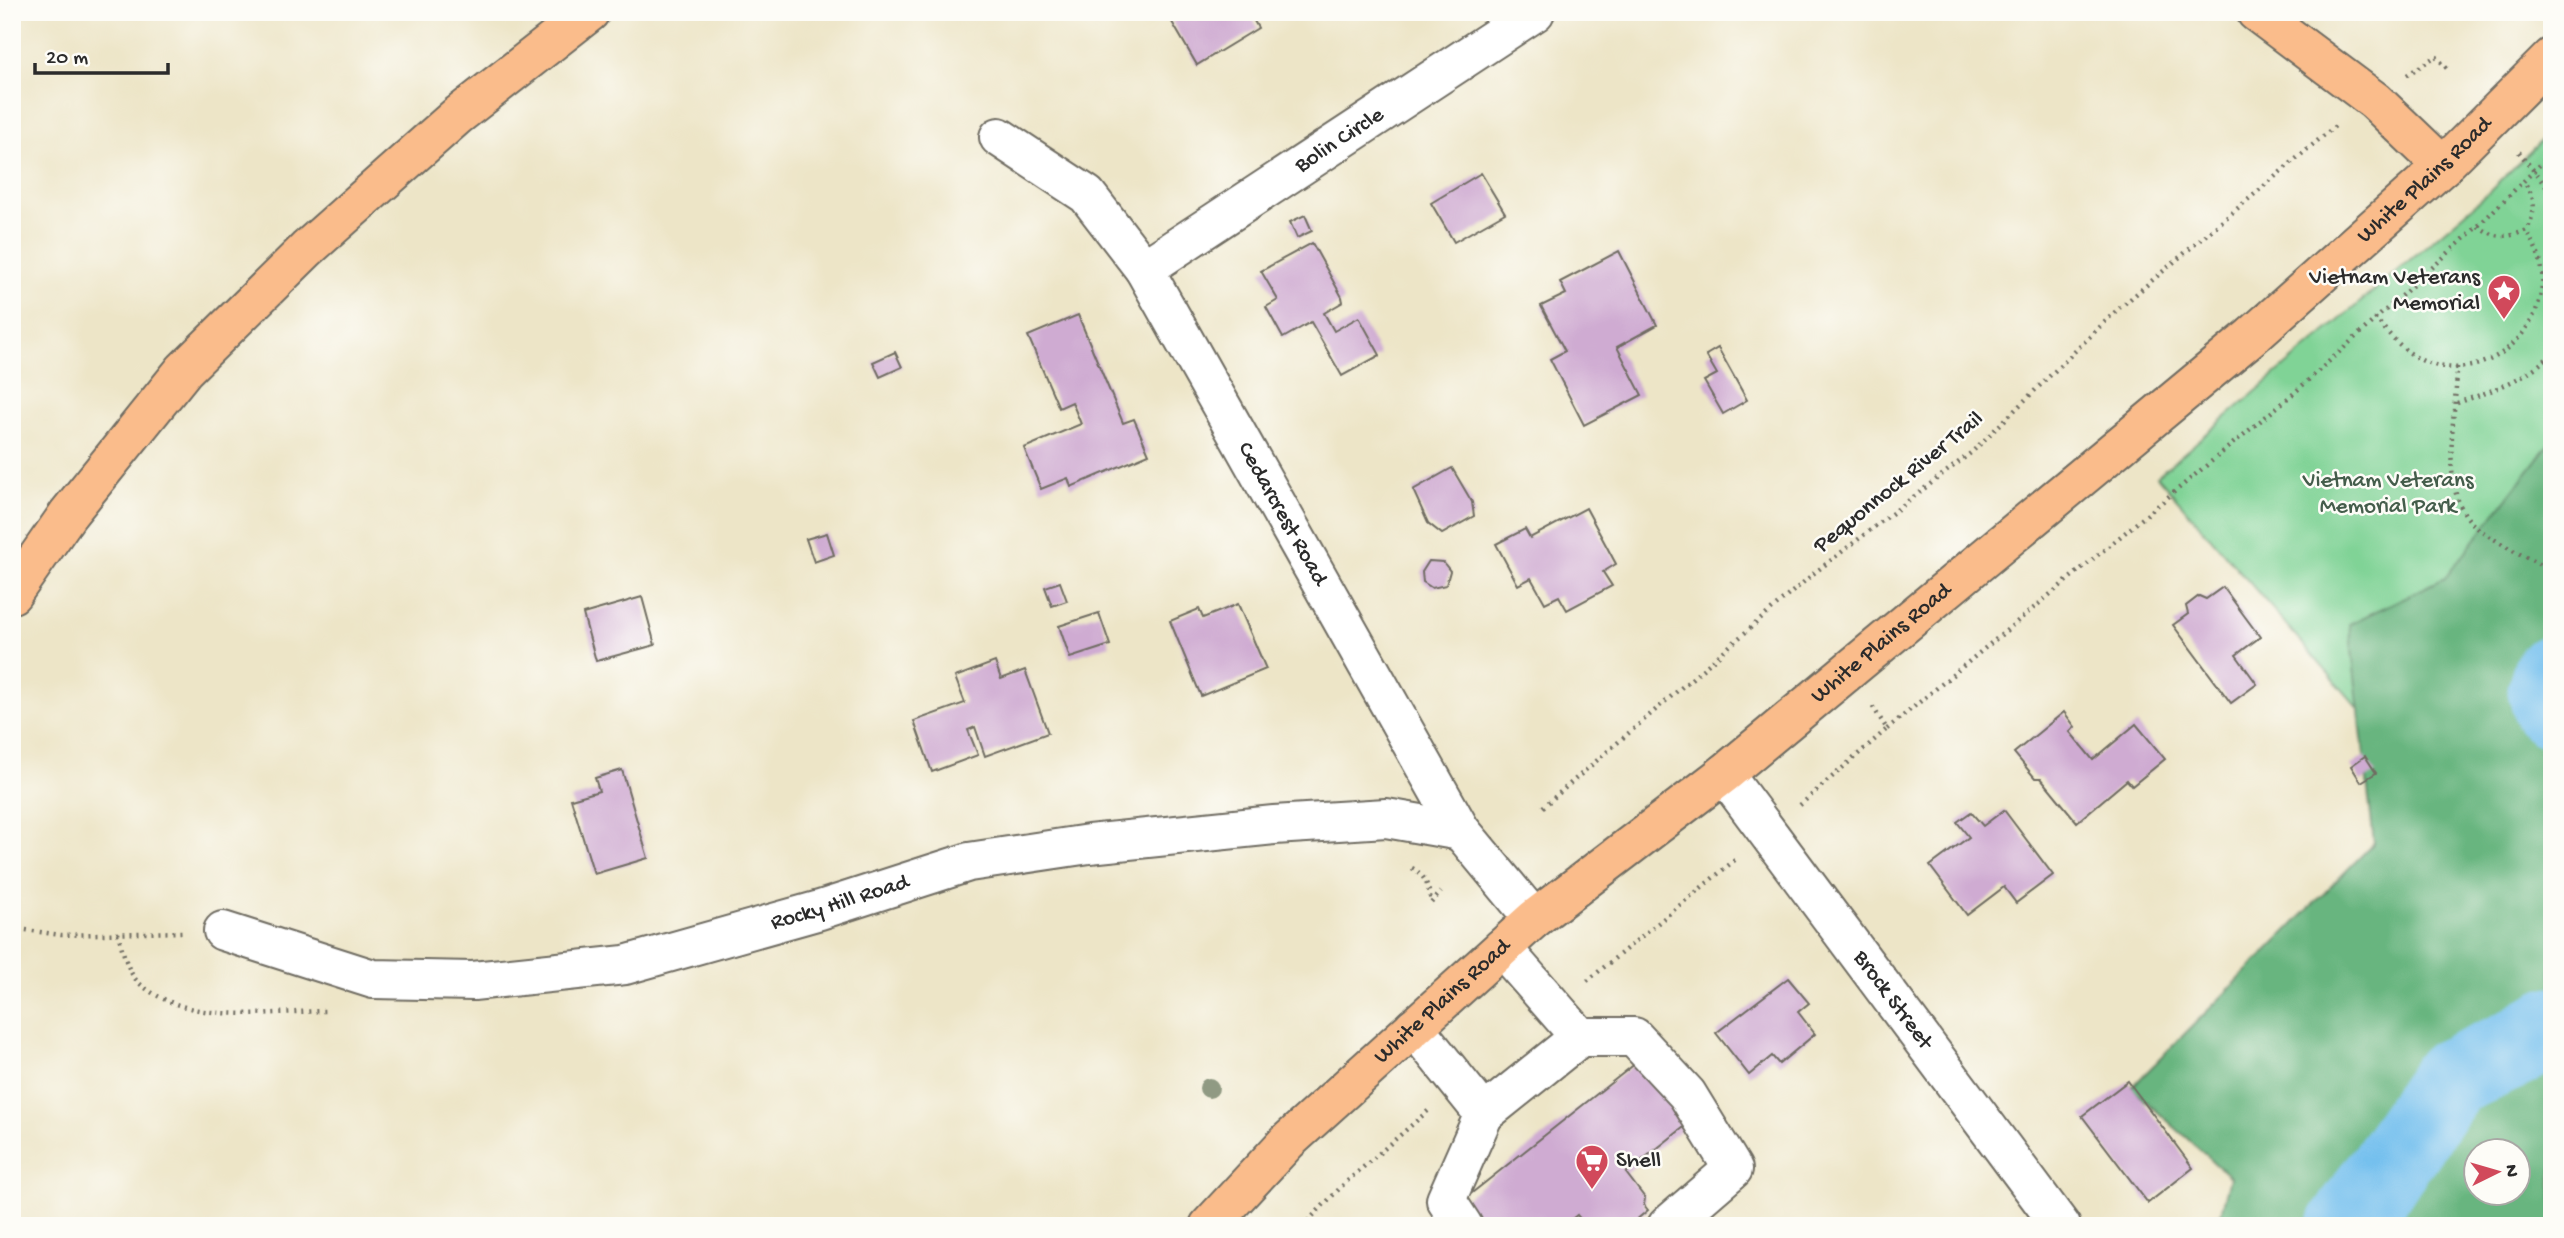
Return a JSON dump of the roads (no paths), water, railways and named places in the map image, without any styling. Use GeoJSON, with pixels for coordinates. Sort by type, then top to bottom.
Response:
{"type":"FeatureCollection","features":[{"type":"Feature","properties":{"kind":"main road"},"geometry":{"type":"LineString","coordinates":[[12,594],[68,514],[184,370],[307,249],[457,116],[590,12]]}},
{"type":"Feature","properties":{"kind":"main road"},"geometry":{"type":"LineString","coordinates":[[2256,12],[2362,90],[2401,123],[2443,166]]}},
{"type":"Feature","properties":{"kind":"main road","name":"White Plains Road"},"geometry":{"type":"LineString","coordinates":[[1209,1226],[1287,1142],[1534,919],[1724,774],[2252,336],[2443,166],[2552,57]]}},
{"type":"Feature","properties":{"kind":"street","name":"Bolin Circle"},"geometry":{"type":"LineString","coordinates":[[1144,270],[1535,12]]}},
{"type":"Feature","properties":{"kind":"street","name":"Cedarcrest Road"},"geometry":{"type":"LineString","coordinates":[[999,137],[1087,195],[1144,270],[1461,831],[1534,919]]}},
{"type":"Feature","properties":{"kind":"street","name":"Brock Street"},"geometry":{"type":"LineString","coordinates":[[1724,774],[2061,1226]]}},
{"type":"Feature","properties":{"kind":"street","name":"Rocky Hill Road"},"geometry":{"type":"LineString","coordinates":[[223,930],[373,979],[473,981],[625,965],[807,914],[969,862],[1088,844],[1274,825],[1386,818],[1461,831]]}},
{"type":"Feature","properties":{"kind":"street"},"geometry":{"type":"LineString","coordinates":[[1502,948],[1580,1037]]}},
{"type":"Feature","properties":{"kind":"street"},"geometry":{"type":"LineString","coordinates":[[1414,1027],[1484,1114]]}},
{"type":"Feature","properties":{"kind":"street"},"geometry":{"type":"LineString","coordinates":[[1463,1226],[1446,1200],[1484,1114],[1580,1037],[1634,1037],[1687,1094],[1733,1169],[1667,1226]]}},
{"type":"Feature","properties":{"kind":"waterway"},"geometry":{"type":"LineString","coordinates":[[2552,674],[2547,690],[2552,708]]}},
{"type":"Feature","properties":{"kind":"waterway"},"geometry":{"type":"LineString","coordinates":[[2347,1226],[2450,1078],[2516,1048],[2552,1026]]}},
{"type":"Feature","properties":{"kind":"place","name":"Vietnam Veterans Memorial"},"geometry":{"type":"Point","coordinates":[2504,321]}},
{"type":"Feature","properties":{"kind":"place","name":"Shell"},"geometry":{"type":"Point","coordinates":[1592,1191]}},
{"type":"Feature","properties":{"kind":"park label","name":"Vietnam Veterans Memorial Park"},"geometry":{"type":"Point","coordinates":[2388,494]}}]}
